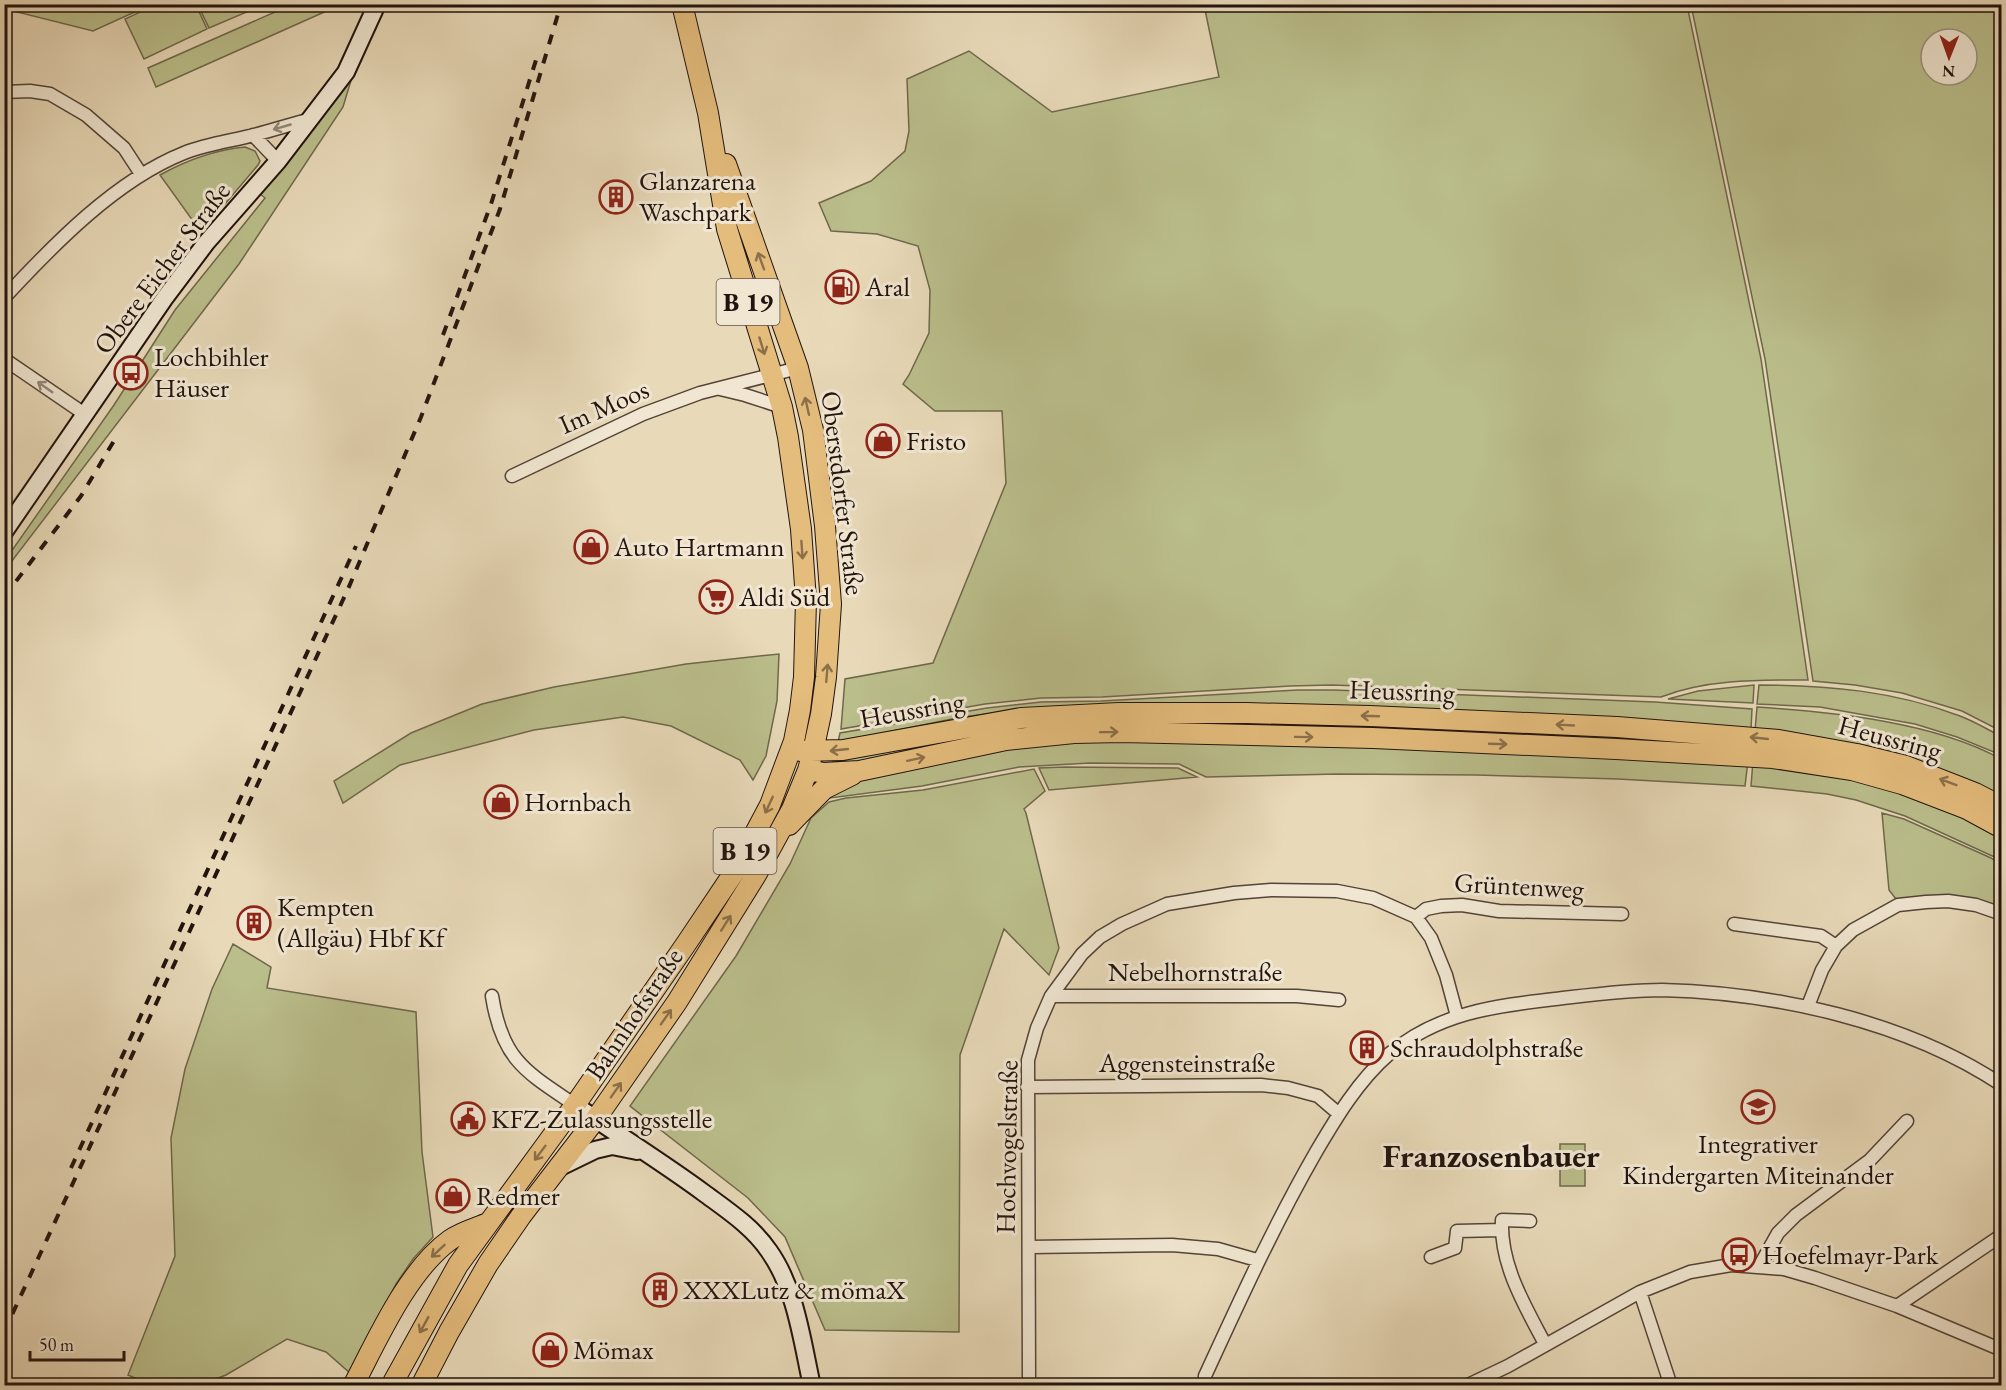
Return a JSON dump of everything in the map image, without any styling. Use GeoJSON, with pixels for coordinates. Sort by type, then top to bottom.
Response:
{"type":"FeatureCollection","features":[{"type":"Feature","properties":{"kind":"main road","name":"Oberstdorfer Straße"},"geometry":{"type":"LineString","coordinates":[[682,4],[708,113],[727,229],[782,407],[788,437],[797,501],[806,600],[800,710],[791,751]]}},
{"type":"Feature","properties":{"kind":"main road","name":"Oberstdorfer Straße"},"geometry":{"type":"LineString","coordinates":[[708,113],[798,368],[813,430],[825,526],[831,604],[826,677],[811,760]]}},
{"type":"Feature","properties":{"kind":"main road","name":"Heussring"},"geometry":{"type":"LineString","coordinates":[[2001,807],[1975,793],[1906,766],[1857,754],[1779,740],[1606,727],[1347,716],[1119,713],[1021,718],[831,751],[811,760],[824,773],[859,771],[1006,740],[1074,733],[1122,732],[1373,738],[1616,749],[1773,758],[1852,770],[1902,784],[1967,809],[2001,828]]}},
{"type":"Feature","properties":{"kind":"main road"},"geometry":{"type":"LineString","coordinates":[[791,751],[811,760]]}},
{"type":"Feature","properties":{"kind":"main road","name":"Bahnhofstraße"},"geometry":{"type":"LineString","coordinates":[[392,1386],[458,1265],[575,1106],[735,871],[770,805],[791,751]]}},
{"type":"Feature","properties":{"kind":"main road","name":"Bahnhofstraße"},"geometry":{"type":"LineString","coordinates":[[422,1386],[439,1350],[488,1264],[521,1216],[595,1120],[677,1002],[778,836],[811,760]]}},
{"type":"Feature","properties":{"kind":"main road"},"geometry":{"type":"LineString","coordinates":[[778,836],[824,789],[859,771]]}},
{"type":"Feature","properties":{"kind":"main road"},"geometry":{"type":"LineString","coordinates":[[353,1386],[398,1302],[434,1253],[452,1239],[488,1223]]}},
{"type":"Feature","properties":{"kind":"street","name":"Obere Eicher Straße"},"geometry":{"type":"LineString","coordinates":[[4,532],[206,243],[278,161],[346,72],[377,4]]}},
{"type":"Feature","properties":{"kind":"street"},"geometry":{"type":"LineString","coordinates":[[4,92],[30,91],[50,94],[86,115],[124,148],[141,174]]}},
{"type":"Feature","properties":{"kind":"street"},"geometry":{"type":"LineString","coordinates":[[4,298],[78,224],[141,174],[184,153],[311,119]]}},
{"type":"Feature","properties":{"kind":"street"},"geometry":{"type":"LineString","coordinates":[[253,135],[278,161]]}},
{"type":"Feature","properties":{"kind":"street"},"geometry":{"type":"LineString","coordinates":[[4,359],[86,415]]}},
{"type":"Feature","properties":{"kind":"street","name":"Im Moos"},"geometry":{"type":"LineString","coordinates":[[512,476],[643,414],[719,388],[798,368]]}},
{"type":"Feature","properties":{"kind":"street"},"geometry":{"type":"LineString","coordinates":[[719,388],[782,407]]}},
{"type":"Feature","properties":{"kind":"street","name":"Hochvogelstraße"},"geometry":{"type":"LineString","coordinates":[[1029,1386],[1028,1060],[1037,1028],[1051,996],[1082,954],[1100,937],[1122,924],[1167,904],[1234,893],[1315,890],[1356,894],[1373,898],[1416,917]]}},
{"type":"Feature","properties":{"kind":"street"},"geometry":{"type":"LineString","coordinates":[[1808,1006],[1822,970],[1836,946],[1853,930],[1898,905],[1948,902],[1976,905],[2001,914]]}},
{"type":"Feature","properties":{"kind":"street","name":"Grüntenweg"},"geometry":{"type":"LineString","coordinates":[[1416,917],[1426,909],[1462,905],[1499,911],[1622,914]]}},
{"type":"Feature","properties":{"kind":"street"},"geometry":{"type":"LineString","coordinates":[[1416,917],[1431,938],[1446,975],[1457,1016]]}},
{"type":"Feature","properties":{"kind":"street"},"geometry":{"type":"LineString","coordinates":[[1734,924],[1821,936],[1836,946]]}},
{"type":"Feature","properties":{"kind":"street"},"geometry":{"type":"LineString","coordinates":[[1204,1386],[1205,1376],[1257,1260],[1298,1183],[1339,1114],[1369,1075],[1388,1055],[1414,1035],[1434,1024],[1457,1016],[1506,1005],[1583,996],[1660,990],[1733,994],[1808,1006],[1910,1037],[1973,1066],[2001,1085]]}},
{"type":"Feature","properties":{"kind":"street","name":"Bahnhofstraße"},"geometry":{"type":"LineString","coordinates":[[492,996],[498,1026],[511,1054],[540,1082],[575,1106]]}},
{"type":"Feature","properties":{"kind":"street","name":"Nebelhornstraße"},"geometry":{"type":"LineString","coordinates":[[1051,996],[1297,996],[1339,1000]]}},
{"type":"Feature","properties":{"kind":"street","name":"Aggensteinstraße"},"geometry":{"type":"LineString","coordinates":[[1027,1087],[1261,1085],[1288,1088],[1317,1096],[1339,1114]]}},
{"type":"Feature","properties":{"kind":"street"},"geometry":{"type":"LineString","coordinates":[[575,1106],[686,1179],[746,1225],[769,1251],[784,1279],[796,1315],[812,1386]]}},
{"type":"Feature","properties":{"kind":"street"},"geometry":{"type":"LineString","coordinates":[[1760,1266],[1778,1233],[1796,1215],[1870,1160],[1907,1120]]}},
{"type":"Feature","properties":{"kind":"street"},"geometry":{"type":"LineString","coordinates":[[559,1168],[595,1149],[612,1146],[646,1152]]}},
{"type":"Feature","properties":{"kind":"street"},"geometry":{"type":"LineString","coordinates":[[1530,1221],[1502,1220],[1502,1230],[1510,1269],[1525,1308],[1545,1344]]}},
{"type":"Feature","properties":{"kind":"street"},"geometry":{"type":"LineString","coordinates":[[1431,1257],[1455,1248],[1457,1231],[1502,1230]]}},
{"type":"Feature","properties":{"kind":"street"},"geometry":{"type":"LineString","coordinates":[[1897,1306],[2001,1235]]}},
{"type":"Feature","properties":{"kind":"street"},"geometry":{"type":"LineString","coordinates":[[1029,1247],[1172,1245],[1218,1249],[1257,1260]]}},
{"type":"Feature","properties":{"kind":"street"},"geometry":{"type":"LineString","coordinates":[[1466,1386],[1500,1370],[1640,1292],[1690,1272],[1731,1265],[1784,1269],[1806,1275],[1897,1306],[2001,1350]]}},
{"type":"Feature","properties":{"kind":"street"},"geometry":{"type":"LineString","coordinates":[[1640,1292],[1671,1386]]}},
{"type":"Feature","properties":{"kind":"green space"},"geometry":{"type":"Polygon","coordinates":[[[293,4],[340,5],[156,87],[148,68],[293,4]]]}},
{"type":"Feature","properties":{"kind":"green space"},"geometry":{"type":"Polygon","coordinates":[[[4,5],[150,5],[93,31],[5,9],[4,5]]]}},
{"type":"Feature","properties":{"kind":"green space"},"geometry":{"type":"Polygon","coordinates":[[[155,5],[196,5],[207,29],[144,59],[125,19],[155,5]]]}},
{"type":"Feature","properties":{"kind":"green space"},"geometry":{"type":"Polygon","coordinates":[[[198,5],[263,5],[209,28],[198,5]]]}},
{"type":"Feature","properties":{"kind":"green space"},"geometry":{"type":"Polygon","coordinates":[[[1204,5],[1687,5],[1761,359],[1808,680],[1715,684],[1661,697],[1332,685],[1041,698],[985,704],[841,729],[845,679],[933,663],[1006,483],[1002,411],[935,411],[903,384],[929,333],[930,290],[918,246],[877,234],[831,231],[819,203],[871,181],[905,151],[909,131],[907,79],[969,51],[1052,112],[1219,77],[1204,5]]]}},
{"type":"Feature","properties":{"kind":"green space"},"geometry":{"type":"Polygon","coordinates":[[[1691,5],[2001,5],[2001,731],[1962,711],[1902,693],[1813,681],[1765,359],[1691,5]]]}},
{"type":"Feature","properties":{"kind":"green space"},"geometry":{"type":"Polygon","coordinates":[[[352,77],[343,107],[239,264],[5,570],[5,545],[13,549],[114,405],[175,310],[265,198],[259,193],[352,77]]]}},
{"type":"Feature","properties":{"kind":"green space"},"geometry":{"type":"Polygon","coordinates":[[[245,147],[255,151],[260,161],[258,165],[225,204],[198,228],[160,175],[201,156],[245,147]]]}},
{"type":"Feature","properties":{"kind":"green space"},"geometry":{"type":"Polygon","coordinates":[[[779,654],[777,701],[766,756],[753,780],[740,760],[671,726],[623,717],[534,730],[400,765],[343,803],[334,781],[411,733],[482,704],[554,687],[686,664],[779,654]]]}},
{"type":"Feature","properties":{"kind":"green space"},"geometry":{"type":"Polygon","coordinates":[[[1754,685],[1753,703],[1668,699],[1698,691],[1754,685]]]}},
{"type":"Feature","properties":{"kind":"green space"},"geometry":{"type":"Polygon","coordinates":[[[1759,685],[1810,686],[1861,691],[1935,707],[1965,718],[2001,736],[2001,755],[1957,737],[1915,724],[1820,707],[1757,704],[1759,685]]]}},
{"type":"Feature","properties":{"kind":"green space"},"geometry":{"type":"Polygon","coordinates":[[[1298,690],[1655,702],[1752,709],[1751,730],[1020,710],[962,717],[838,742],[840,733],[987,708],[1041,702],[1298,690]]]}},
{"type":"Feature","properties":{"kind":"green space"},"geometry":{"type":"Polygon","coordinates":[[[1757,707],[1818,712],[1882,721],[1945,736],[1974,746],[2001,759],[2001,797],[1755,731],[1757,707]]]}},
{"type":"Feature","properties":{"kind":"green space"},"geometry":{"type":"Polygon","coordinates":[[[1245,720],[1733,741],[1749,751],[1122,727],[832,768],[833,760],[1022,725],[1245,720]]]}},
{"type":"Feature","properties":{"kind":"green space"},"geometry":{"type":"Polygon","coordinates":[[[1122,738],[1748,761],[1745,786],[1477,775],[1339,774],[1206,777],[1179,764],[1090,763],[1019,767],[922,786],[830,798],[828,792],[860,778],[1006,747],[1122,738]]]}},
{"type":"Feature","properties":{"kind":"green space"},"geometry":{"type":"Polygon","coordinates":[[[1753,761],[1901,789],[2001,834],[2001,860],[1905,816],[1856,800],[1827,794],[1751,786],[1753,761]]]}},
{"type":"Feature","properties":{"kind":"green space"},"geometry":{"type":"Polygon","coordinates":[[[1039,768],[1178,768],[1197,777],[1049,790],[1039,768]]]}},
{"type":"Feature","properties":{"kind":"green space"},"geometry":{"type":"Polygon","coordinates":[[[1034,769],[1045,791],[1024,809],[1059,948],[1049,975],[1004,929],[960,1055],[959,1332],[825,1330],[785,1237],[748,1198],[630,1106],[736,956],[790,864],[811,818],[829,802],[846,798],[923,790],[1034,769]]]}},
{"type":"Feature","properties":{"kind":"green space"},"geometry":{"type":"Polygon","coordinates":[[[1882,813],[1904,819],[1991,858],[2001,865],[2001,911],[1899,903],[1889,890],[1882,813]]]}},
{"type":"Feature","properties":{"kind":"green space"},"geometry":{"type":"Polygon","coordinates":[[[233,944],[271,967],[267,988],[416,1012],[422,1152],[433,1237],[413,1259],[396,1284],[350,1373],[326,1352],[287,1339],[226,1375],[200,1385],[151,1385],[128,1375],[175,1256],[171,1138],[185,1069],[212,989],[233,944]]]}},
{"type":"Feature","properties":{"kind":"green space"},"geometry":{"type":"Polygon","coordinates":[[[1560,1144],[1585,1144],[1585,1186],[1560,1186],[1560,1144]]]}},
{"type":"Feature","properties":{"kind":"railway"},"geometry":{"type":"LineString","coordinates":[[4,1332],[348,589],[421,417],[500,209],[561,4]]}},
{"type":"Feature","properties":{"kind":"railway"},"geometry":{"type":"LineString","coordinates":[[443,335],[491,204],[536,60]]}},
{"type":"Feature","properties":{"kind":"railway"},"geometry":{"type":"LineString","coordinates":[[4,597],[81,496],[118,434]]}},
{"type":"Feature","properties":{"kind":"railway"},"geometry":{"type":"LineString","coordinates":[[71,1168],[356,546]]}},
{"type":"Feature","properties":{"kind":"place","name":"Glanzarena Waschpark"},"geometry":{"type":"Point","coordinates":[616,197]}},
{"type":"Feature","properties":{"kind":"place","name":"Aral"},"geometry":{"type":"Point","coordinates":[842,287]}},
{"type":"Feature","properties":{"kind":"place","name":"Lochbihler Häuser"},"geometry":{"type":"Point","coordinates":[131,373]}},
{"type":"Feature","properties":{"kind":"place","name":"Fristo"},"geometry":{"type":"Point","coordinates":[883,441]}},
{"type":"Feature","properties":{"kind":"place","name":"Auto Hartmann"},"geometry":{"type":"Point","coordinates":[591,547]}},
{"type":"Feature","properties":{"kind":"place","name":"Aldi Süd"},"geometry":{"type":"Point","coordinates":[716,597]}},
{"type":"Feature","properties":{"kind":"place","name":"Hornbach"},"geometry":{"type":"Point","coordinates":[501,802]}},
{"type":"Feature","properties":{"kind":"place","name":"Kempten (Allgäu) Hbf Kf"},"geometry":{"type":"Point","coordinates":[254,923]}},
{"type":"Feature","properties":{"kind":"place","name":"Schraudolphstraße"},"geometry":{"type":"Point","coordinates":[1367,1048]}},
{"type":"Feature","properties":{"kind":"place","name":"Integrativer Kindergarten Miteinander"},"geometry":{"type":"Point","coordinates":[1758,1107]}},
{"type":"Feature","properties":{"kind":"place","name":"KFZ-Zulassungsstelle"},"geometry":{"type":"Point","coordinates":[468,1119]}},
{"type":"Feature","properties":{"kind":"place","name":"Redmer"},"geometry":{"type":"Point","coordinates":[453,1196]}},
{"type":"Feature","properties":{"kind":"place","name":"Hoefelmayr-Park"},"geometry":{"type":"Point","coordinates":[1739,1255]}},
{"type":"Feature","properties":{"kind":"place","name":"XXXLutz & mömaX"},"geometry":{"type":"Point","coordinates":[660,1290]}},
{"type":"Feature","properties":{"kind":"place","name":"Mömax"},"geometry":{"type":"Point","coordinates":[550,1350]}},
{"type":"Feature","properties":{"kind":"district","name":"Franzosenbauer"},"geometry":{"type":"Point","coordinates":[1491,1155]}}]}
